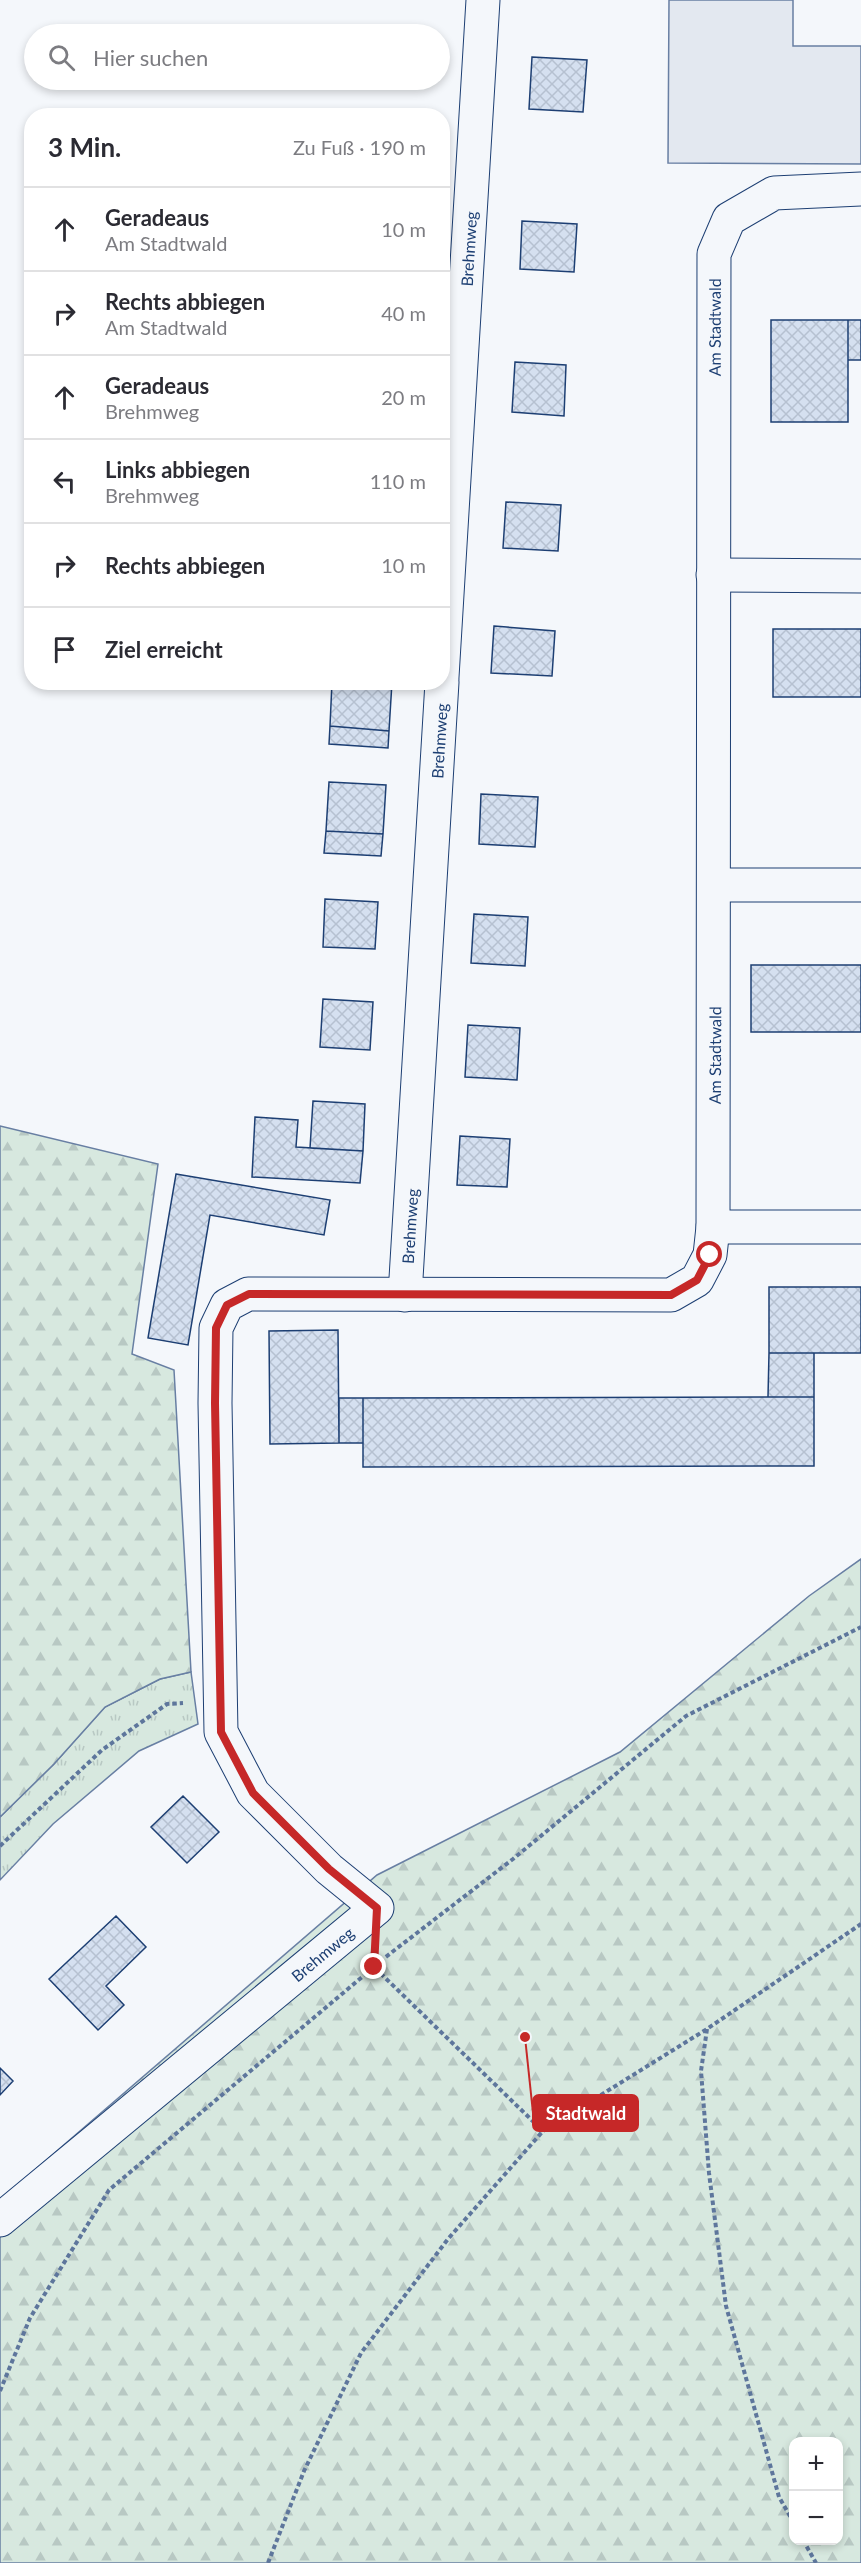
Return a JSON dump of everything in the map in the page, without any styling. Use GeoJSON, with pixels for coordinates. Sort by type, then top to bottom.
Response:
{"type":"FeatureCollection","features":[{"type":"Feature","properties":{"kind":"street","name":"Brehmweg"},"geometry":{"type":"LineString","coordinates":[[450,544],[483,0]]}},
{"type":"Feature","properties":{"kind":"street","name":"Am Stadtwald"},"geometry":{"type":"LineString","coordinates":[[405,1295],[671,1295],[697,1280],[710,1255],[713,1227],[716,885],[713,576],[714,254],[729,219],[774,193],[861,189]]}},
{"type":"Feature","properties":{"kind":"street"},"geometry":{"type":"LineString","coordinates":[[713,576],[861,576]]}},
{"type":"Feature","properties":{"kind":"street","name":"Brehmweg"},"geometry":{"type":"LineString","coordinates":[[405,1295],[442,690]]}},
{"type":"Feature","properties":{"kind":"street"},"geometry":{"type":"LineString","coordinates":[[716,885],[861,885]]}},
{"type":"Feature","properties":{"kind":"street"},"geometry":{"type":"LineString","coordinates":[[713,1227],[861,1227]]}},
{"type":"Feature","properties":{"kind":"street"},"geometry":{"type":"LineString","coordinates":[[377,1908],[329,1869],[253,1793],[221,1732],[216,1328],[227,1305],[249,1294],[405,1295]]}},
{"type":"Feature","properties":{"kind":"street","name":"Brehmweg"},"geometry":{"type":"LineString","coordinates":[[0,2220],[377,1908]]}},
{"type":"Feature","properties":{"kind":"path"},"geometry":{"type":"LineString","coordinates":[[0,2391],[30,2318],[110,2190],[374,1967],[513,1859],[686,1716],[861,1627]]}},
{"type":"Feature","properties":{"kind":"path"},"geometry":{"type":"LineString","coordinates":[[0,1846],[102,1750],[167,1704],[220,1700]]}},
{"type":"Feature","properties":{"kind":"path"},"geometry":{"type":"LineString","coordinates":[[377,1908],[374,1967],[543,2131]]}},
{"type":"Feature","properties":{"kind":"path"},"geometry":{"type":"LineString","coordinates":[[268,2563],[304,2471],[361,2354],[448,2239],[543,2131],[707,2029],[861,1924]]}},
{"type":"Feature","properties":{"kind":"path"},"geometry":{"type":"LineString","coordinates":[[707,2029],[701,2071],[709,2173],[726,2306],[779,2497],[789,2514]]}},
{"type":"Feature","properties":{"kind":"path"},"geometry":{"type":"LineString","coordinates":[[805,2545],[816,2563]]}},
{"type":"Feature","properties":{"kind":"green space"},"geometry":{"type":"Polygon","coordinates":[[[0,1126],[158,1164],[132,1354],[174,1370],[191,1672],[160,1679],[105,1707],[54,1764],[0,1817],[0,1126]]]}},
{"type":"Feature","properties":{"kind":"green space"},"geometry":{"type":"Polygon","coordinates":[[[861,1559],[861,2563],[0,2563],[0,2200],[377,1875],[620,1752],[809,1596],[861,1559]]]}},
{"type":"Feature","properties":{"kind":"green space"},"geometry":{"type":"Polygon","coordinates":[[[191,1672],[198,1724],[139,1751],[53,1824],[0,1880],[0,1817],[54,1764],[105,1707],[160,1679],[191,1672]]]}},
{"type":"Feature","properties":{"kind":"shaded area"},"geometry":{"type":"Polygon","coordinates":[[[669,0],[793,0],[793,46],[861,46],[861,164],[668,163],[669,0]]]}},
{"type":"Feature","properties":{"kind":"building"},"geometry":{"type":"Polygon","coordinates":[[[532,57],[587,60],[583,112],[529,109],[532,57]]]}},
{"type":"Feature","properties":{"kind":"building"},"geometry":{"type":"Polygon","coordinates":[[[522,221],[577,224],[574,272],[520,269],[522,221]]]}},
{"type":"Feature","properties":{"kind":"building"},"geometry":{"type":"Polygon","coordinates":[[[771,320],[848,320],[848,422],[771,422],[771,320]]]}},
{"type":"Feature","properties":{"kind":"building"},"geometry":{"type":"Polygon","coordinates":[[[848,320],[861,320],[861,360],[848,360],[848,320]]]}},
{"type":"Feature","properties":{"kind":"building"},"geometry":{"type":"Polygon","coordinates":[[[515,362],[566,365],[564,416],[512,412],[515,362]]]}},
{"type":"Feature","properties":{"kind":"building"},"geometry":{"type":"Polygon","coordinates":[[[506,502],[561,505],[558,551],[503,548],[506,502]]]}},
{"type":"Feature","properties":{"kind":"building"},"geometry":{"type":"Polygon","coordinates":[[[494,626],[555,631],[552,676],[491,673],[494,626]]]}},
{"type":"Feature","properties":{"kind":"building"},"geometry":{"type":"Polygon","coordinates":[[[773,629],[861,629],[861,697],[773,697],[773,629]]]}},
{"type":"Feature","properties":{"kind":"building"},"geometry":{"type":"Polygon","coordinates":[[[332,690],[392,690],[389,731],[330,726],[332,690]]]}},
{"type":"Feature","properties":{"kind":"building"},"geometry":{"type":"Polygon","coordinates":[[[330,726],[389,731],[388,748],[329,744],[330,726]]]}},
{"type":"Feature","properties":{"kind":"building"},"geometry":{"type":"Polygon","coordinates":[[[329,782],[386,785],[383,834],[326,831],[329,782]]]}},
{"type":"Feature","properties":{"kind":"building"},"geometry":{"type":"Polygon","coordinates":[[[481,794],[538,797],[535,847],[479,844],[481,794]]]}},
{"type":"Feature","properties":{"kind":"building"},"geometry":{"type":"Polygon","coordinates":[[[326,831],[383,834],[381,856],[324,853],[326,831]]]}},
{"type":"Feature","properties":{"kind":"building"},"geometry":{"type":"Polygon","coordinates":[[[325,899],[378,902],[375,949],[323,947],[325,899]]]}},
{"type":"Feature","properties":{"kind":"building"},"geometry":{"type":"Polygon","coordinates":[[[474,914],[528,917],[525,966],[471,963],[474,914]]]}},
{"type":"Feature","properties":{"kind":"building"},"geometry":{"type":"Polygon","coordinates":[[[751,965],[861,965],[861,1032],[751,1032],[751,965]]]}},
{"type":"Feature","properties":{"kind":"building"},"geometry":{"type":"Polygon","coordinates":[[[323,999],[373,1002],[370,1050],[320,1047],[323,999]]]}},
{"type":"Feature","properties":{"kind":"building"},"geometry":{"type":"Polygon","coordinates":[[[468,1025],[520,1028],[517,1080],[465,1077],[468,1025]]]}},
{"type":"Feature","properties":{"kind":"building"},"geometry":{"type":"Polygon","coordinates":[[[313,1101],[365,1104],[363,1151],[310,1148],[313,1101]]]}},
{"type":"Feature","properties":{"kind":"building"},"geometry":{"type":"Polygon","coordinates":[[[255,1117],[298,1120],[296,1147],[363,1151],[360,1183],[252,1177],[255,1117]]]}},
{"type":"Feature","properties":{"kind":"building"},"geometry":{"type":"Polygon","coordinates":[[[460,1136],[510,1139],[507,1187],[457,1185],[460,1136]]]}},
{"type":"Feature","properties":{"kind":"building"},"geometry":{"type":"Polygon","coordinates":[[[176,1174],[330,1200],[324,1235],[210,1215],[188,1345],[148,1338],[176,1174]]]}},
{"type":"Feature","properties":{"kind":"building"},"geometry":{"type":"Polygon","coordinates":[[[769,1287],[861,1287],[861,1353],[769,1353],[769,1287]]]}},
{"type":"Feature","properties":{"kind":"building"},"geometry":{"type":"Polygon","coordinates":[[[338,1330],[339,1443],[270,1444],[269,1331],[338,1330]]]}},
{"type":"Feature","properties":{"kind":"building"},"geometry":{"type":"Polygon","coordinates":[[[769,1353],[814,1353],[814,1397],[768,1397],[769,1353]]]}},
{"type":"Feature","properties":{"kind":"building"},"geometry":{"type":"Polygon","coordinates":[[[814,1397],[814,1466],[363,1467],[363,1398],[814,1397]]]}},
{"type":"Feature","properties":{"kind":"building"},"geometry":{"type":"Polygon","coordinates":[[[339,1398],[363,1398],[363,1443],[339,1443],[339,1398]]]}},
{"type":"Feature","properties":{"kind":"building"},"geometry":{"type":"Polygon","coordinates":[[[183,1796],[219,1832],[187,1863],[151,1827],[183,1796]]]}},
{"type":"Feature","properties":{"kind":"building"},"geometry":{"type":"Polygon","coordinates":[[[116,1916],[146,1947],[106,1986],[124,2005],[98,2030],[49,1979],[116,1916]]]}},
{"type":"Feature","properties":{"kind":"building"},"geometry":{"type":"Polygon","coordinates":[[[0,2068],[13,2081],[0,2095],[0,2068]]]}},
{"type":"Feature","properties":{"kind":"place","name":"Stadtwald"},"geometry":{"type":"Point","coordinates":[525,2037]}},
{"type":"Feature","properties":{"kind":"route"},"geometry":{"type":"LineString","coordinates":[[374,1967],[377,1908],[329,1869],[253,1793],[221,1732],[215,1403],[216,1328],[227,1305],[249,1294],[671,1295],[697,1280],[710,1255]]}}]}
